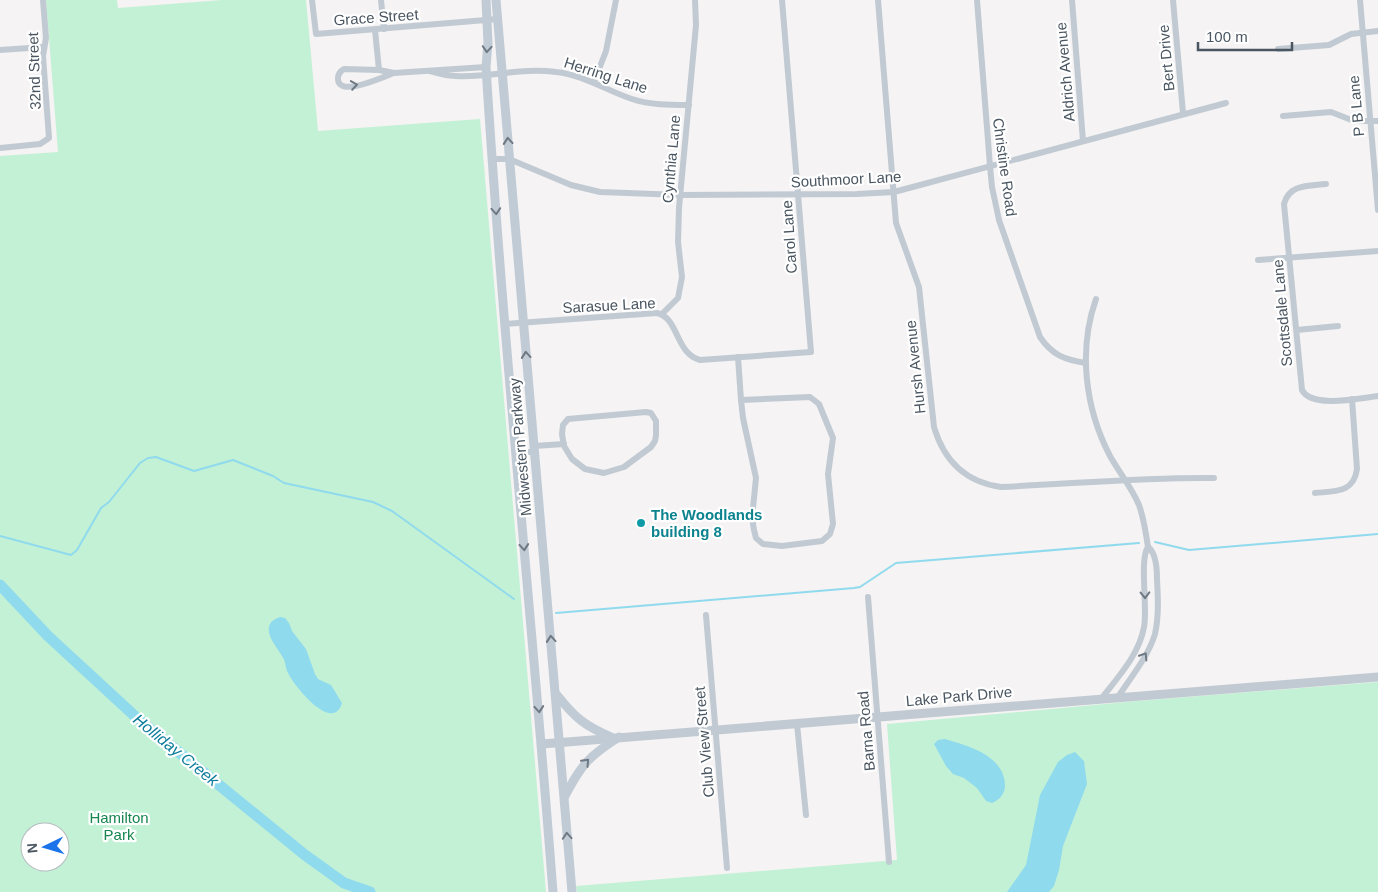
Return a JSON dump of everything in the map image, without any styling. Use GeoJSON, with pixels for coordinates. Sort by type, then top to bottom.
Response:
{"type":"FeatureCollection","features":[{"type":"Feature","properties":{"kind":"main road","name":"Midwestern Parkway"},"geometry":{"type":"LineString","coordinates":[[486,0],[488,43],[486,71],[504,324],[542,744],[553,889]]}},
{"type":"Feature","properties":{"kind":"main road","name":"Midwestern Parkway"},"geometry":{"type":"LineString","coordinates":[[496,0],[572,888]]}},
{"type":"Feature","properties":{"kind":"main road"},"geometry":{"type":"LineString","coordinates":[[556,694],[571,713],[590,728],[616,738]]}},
{"type":"Feature","properties":{"kind":"main road"},"geometry":{"type":"LineString","coordinates":[[564,796],[577,772],[589,758],[616,738]]}},
{"type":"Feature","properties":{"kind":"street","name":"32nd Street"},"geometry":{"type":"LineString","coordinates":[[0,148],[40,144],[46,141],[50,134],[44,63],[46,38],[43,0]]}},
{"type":"Feature","properties":{"kind":"street","name":"Grace Street"},"geometry":{"type":"LineString","coordinates":[[312,0],[316,34],[498,19]]}},
{"type":"Feature","properties":{"kind":"street"},"geometry":{"type":"LineString","coordinates":[[381,0],[384,29]]}},
{"type":"Feature","properties":{"kind":"street"},"geometry":{"type":"LineString","coordinates":[[594,82],[606,51],[616,0]]}},
{"type":"Feature","properties":{"kind":"street","name":"Cynthia Lane"},"geometry":{"type":"LineString","coordinates":[[662,314],[678,298],[682,277],[678,228],[696,24],[695,0]]}},
{"type":"Feature","properties":{"kind":"street","name":"Carol Lane"},"geometry":{"type":"LineString","coordinates":[[782,0],[811,352]]}},
{"type":"Feature","properties":{"kind":"street","name":"Hursh Avenue"},"geometry":{"type":"LineString","coordinates":[[878,0],[899,232],[920,287],[934,427],[944,452],[959,470],[976,481],[986,485],[1001,487],[1173,477],[1214,478]]}},
{"type":"Feature","properties":{"kind":"street","name":"Christine Road"},"geometry":{"type":"LineString","coordinates":[[977,0],[992,187],[999,220],[1040,337],[1045,345],[1054,353],[1069,360],[1086,363]]}},
{"type":"Feature","properties":{"kind":"street","name":"Aldrich Avenue"},"geometry":{"type":"LineString","coordinates":[[1072,0],[1083,141]]}},
{"type":"Feature","properties":{"kind":"street","name":"Bert Drive"},"geometry":{"type":"LineString","coordinates":[[1173,0],[1183,113]]}},
{"type":"Feature","properties":{"kind":"street","name":"P B Lane"},"geometry":{"type":"LineString","coordinates":[[1360,0],[1378,209]]}},
{"type":"Feature","properties":{"kind":"street"},"geometry":{"type":"LineString","coordinates":[[375,30],[378,70]]}},
{"type":"Feature","properties":{"kind":"street"},"geometry":{"type":"LineString","coordinates":[[1278,50],[1329,45],[1351,34],[1378,31]]}},
{"type":"Feature","properties":{"kind":"street"},"geometry":{"type":"LineString","coordinates":[[0,50],[44,47]]}},
{"type":"Feature","properties":{"kind":"street"},"geometry":{"type":"LineString","coordinates":[[344,68],[394,73],[369,83],[348,87],[342,86],[338,76],[344,68]]}},
{"type":"Feature","properties":{"kind":"street","name":"Herring Lane"},"geometry":{"type":"LineString","coordinates":[[394,73],[486,71],[502,74],[554,71],[572,74],[638,100],[664,105],[689,105]]}},
{"type":"Feature","properties":{"kind":"street","name":"Southmoor Lane"},"geometry":{"type":"LineString","coordinates":[[493,159],[509,159],[571,186],[600,192],[681,195],[894,192],[1226,103]]}},
{"type":"Feature","properties":{"kind":"street"},"geometry":{"type":"LineString","coordinates":[[1283,116],[1331,112],[1354,121],[1378,121]]}},
{"type":"Feature","properties":{"kind":"street","name":"Scottsdale Lane"},"geometry":{"type":"LineString","coordinates":[[1326,184],[1293,189],[1285,199],[1284,204],[1297,330],[1300,385],[1304,395],[1314,400],[1378,396]]}},
{"type":"Feature","properties":{"kind":"street"},"geometry":{"type":"LineString","coordinates":[[1258,260],[1378,251]]}},
{"type":"Feature","properties":{"kind":"street"},"geometry":{"type":"LineString","coordinates":[[1096,299],[1088,327],[1086,363],[1090,395],[1097,426],[1110,456],[1139,505],[1146,528],[1148,547],[1146,549],[1145,566],[1146,616],[1142,638],[1129,663],[1101,699]]}},
{"type":"Feature","properties":{"kind":"street","name":"Sarasue Lane"},"geometry":{"type":"LineString","coordinates":[[504,324],[650,313],[662,314],[669,322],[685,350],[695,358],[710,360],[811,352]]}},
{"type":"Feature","properties":{"kind":"street"},"geometry":{"type":"LineString","coordinates":[[1297,330],[1338,326]]}},
{"type":"Feature","properties":{"kind":"street"},"geometry":{"type":"LineString","coordinates":[[738,357],[741,400],[756,478],[752,518],[756,538],[763,544],[772,546],[822,541],[830,534],[833,524],[828,474],[833,438],[819,404],[810,397],[741,400]]}},
{"type":"Feature","properties":{"kind":"street"},"geometry":{"type":"LineString","coordinates":[[1316,493],[1339,491],[1348,488],[1356,477],[1352,399]]}},
{"type":"Feature","properties":{"kind":"street"},"geometry":{"type":"LineString","coordinates":[[512,412],[518,446],[521,452],[564,444]]}},
{"type":"Feature","properties":{"kind":"street"},"geometry":{"type":"LineString","coordinates":[[646,412],[651,413],[656,421],[655,441],[651,447],[624,467],[614,471],[604,473],[584,469],[572,459],[564,444],[563,425],[565,421],[572,418],[646,412]]}},
{"type":"Feature","properties":{"kind":"street"},"geometry":{"type":"LineString","coordinates":[[1118,698],[1148,650],[1158,620],[1157,571],[1151,550],[1148,547]]}},
{"type":"Feature","properties":{"kind":"street","name":"Barna Road"},"geometry":{"type":"LineString","coordinates":[[868,597],[889,862]]}},
{"type":"Feature","properties":{"kind":"street","name":"Club View Street"},"geometry":{"type":"LineString","coordinates":[[706,615],[727,868]]}},
{"type":"Feature","properties":{"kind":"street","name":"Lake Park Drive"},"geometry":{"type":"LineString","coordinates":[[542,744],[1378,677]]}},
{"type":"Feature","properties":{"kind":"street"},"geometry":{"type":"LineString","coordinates":[[797,724],[806,814]]}},
{"type":"Feature","properties":{"kind":"green space","name":"Hamilton Park"},"geometry":{"type":"Polygon","coordinates":[[[46,0],[117,0],[118,8],[222,0],[306,0],[318,131],[480,119],[546,892],[0,892],[0,156],[58,152],[46,0]]]}},
{"type":"Feature","properties":{"kind":"green space"},"geometry":{"type":"Polygon","coordinates":[[[1378,682],[1378,892],[577,892],[576,886],[897,860],[887,724],[1137,701],[1378,682]]]}},
{"type":"Feature","properties":{"kind":"water"},"geometry":{"type":"Polygon","coordinates":[[[280,617],[285,618],[306,649],[318,679],[331,685],[342,703],[337,711],[331,713],[323,711],[314,704],[298,688],[287,671],[284,660],[271,639],[269,631],[270,623],[280,617]]]}},
{"type":"Feature","properties":{"kind":"water"},"geometry":{"type":"Polygon","coordinates":[[[945,739],[975,749],[999,767],[1005,786],[1003,794],[999,798],[992,803],[986,801],[977,788],[964,778],[953,774],[946,766],[934,744],[938,740],[945,739]]]}},
{"type":"Feature","properties":{"kind":"water"},"geometry":{"type":"Polygon","coordinates":[[[1075,752],[1084,761],[1087,784],[1063,846],[1054,886],[1049,892],[1007,892],[1026,865],[1040,795],[1058,762],[1075,752]]]}},
{"type":"Feature","properties":{"kind":"waterway"},"geometry":{"type":"LineString","coordinates":[[0,536],[71,555],[77,550],[101,508],[109,502],[140,463],[148,458],[156,457],[194,471],[233,460],[273,476],[284,483],[373,502],[392,511],[514,599]]}},
{"type":"Feature","properties":{"kind":"waterway"},"geometry":{"type":"LineString","coordinates":[[1155,542],[1189,550],[1378,534]]}},
{"type":"Feature","properties":{"kind":"waterway"},"geometry":{"type":"LineString","coordinates":[[556,613],[854,588],[860,587],[896,563],[1139,543]]}},
{"type":"Feature","properties":{"kind":"waterway","name":"Holliday Creek"},"geometry":{"type":"LineString","coordinates":[[0,585],[48,636],[138,719],[305,855],[344,883],[370,892]]}},
{"type":"Feature","properties":{"kind":"place","name":"The Woodlands building 8"},"geometry":{"type":"Point","coordinates":[641,523]}}]}
